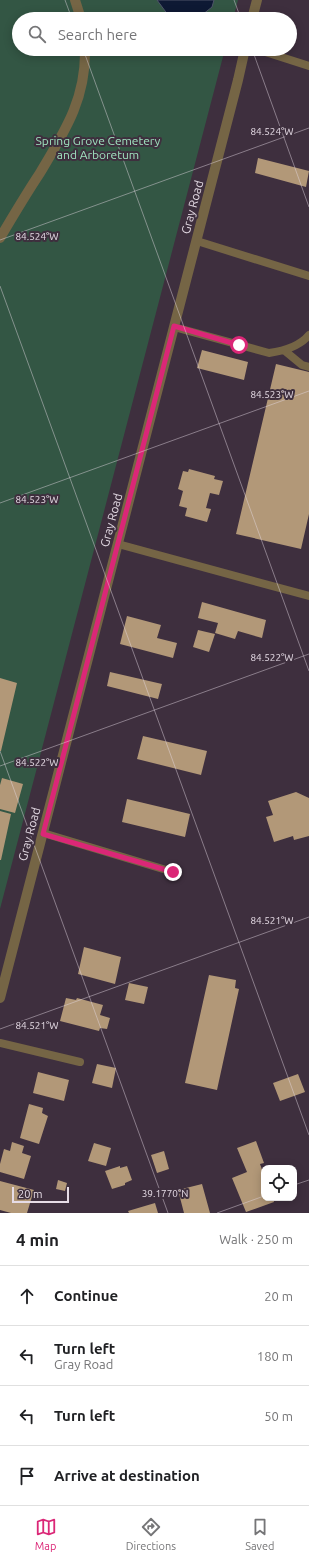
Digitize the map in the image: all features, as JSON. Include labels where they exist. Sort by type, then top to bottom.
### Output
[{"type":"street","points":[[75,0],[79,12]]},
{"type":"street","points":[[254,12],[257,0]]},
{"type":"street","points":[[0,238],[66,129],[80,94],[86,64],[85,56]]},
{"type":"street","name":"Gray Road","points":[[0,998],[197,240],[243,56]]},
{"type":"lane","points":[[278,56],[309,66]]},
{"type":"lane","points":[[197,240],[309,276]]},
{"type":"lane","points":[[174,326],[269,353],[285,351],[304,341],[309,335]]},
{"type":"lane","points":[[285,351],[302,365],[309,367]]},
{"type":"lane","points":[[118,544],[309,596]]},
{"type":"lane","points":[[43,834],[173,872]]},
{"type":"lane","points":[[0,1043],[80,1062]]},
{"type":"green space","name":"Spring Grove Cemetery and Arboretum","points":[[0,0],[238,0],[235,12],[12,12],[12,56],[223,56],[0,909]]},
{"type":"water","points":[[157,0],[214,0],[212,7],[206,12],[166,12]]},
{"type":"building","points":[[258,158],[309,171],[306,187],[255,173]]},
{"type":"building","points":[[202,350],[248,362],[244,380],[197,368]]},
{"type":"building","points":[[276,364],[309,372],[309,514],[301,549],[236,534]]},
{"type":"building","points":[[189,469],[215,476],[214,479],[223,481],[219,495],[210,493],[206,508],[211,509],[207,522],[185,516],[187,508],[179,506],[183,491],[178,489],[183,471],[188,472]]},
{"type":"building","points":[[202,602],[266,620],[262,638],[238,631],[235,639],[215,633],[218,623],[198,618]]},
{"type":"building","points":[[127,616],[161,625],[157,638],[177,643],[173,658],[120,644]]},
{"type":"building","points":[[198,630],[215,634],[209,652],[193,647]]},
{"type":"building","points":[[110,672],[162,684],[158,699],[107,686]]},
{"type":"building","points":[[0,678],[17,683],[1,751],[0,751]]},
{"type":"building","points":[[143,736],[207,751],[201,775],[137,759]]},
{"type":"building","points":[[2,778],[23,784],[15,813],[0,809],[0,785]]},
{"type":"building","points":[[296,792],[309,798],[309,836],[294,840],[293,836],[274,842],[266,817],[273,815],[268,801]]},
{"type":"building","points":[[127,799],[190,814],[185,837],[122,822]]},
{"type":"building","points":[[0,811],[11,814],[1,860],[0,860]]},
{"type":"building","points":[[84,947],[121,957],[115,984],[78,974]]},
{"type":"building","points":[[209,975],[236,980],[235,988],[239,989],[217,1090],[185,1083]]},
{"type":"building","points":[[129,983],[148,987],[144,1004],[125,1000]]},
{"type":"building","points":[[66,998],[76,1000],[77,998],[103,1005],[100,1015],[110,1018],[107,1029],[100,1028],[99,1031],[60,1021]]},
{"type":"building","points":[[97,1064],[116,1068],[112,1088],[92,1083]]},
{"type":"building","points":[[38,1072],[69,1080],[64,1101],[33,1093]]},
{"type":"building","points":[[298,1074],[305,1092],[280,1101],[273,1083]]},
{"type":"building","points":[[29,1104],[43,1108],[42,1113],[48,1116],[39,1144],[20,1138]]},
{"type":"building","points":[[256,1141],[264,1163],[260,1164],[261,1201],[274,1202],[246,1212],[232,1178],[247,1172],[237,1148]]},
{"type":"building","points":[[12,1142],[24,1146],[22,1153],[31,1156],[24,1179],[0,1172],[0,1164],[4,1149],[10,1151]]},
{"type":"building","points":[[94,1143],[111,1148],[106,1166],[88,1161]]},
{"type":"building","points":[[164,1151],[169,1169],[157,1173],[151,1155]]},
{"type":"building","points":[[120,1166],[120,1168],[127,1166],[132,1180],[125,1183],[125,1185],[112,1189],[105,1171]]},
{"type":"building","points":[[58,1180],[67,1183],[65,1191],[56,1189]]},
{"type":"building","points":[[0,1181],[34,1190],[27,1213],[11,1213],[0,1210]]},
{"type":"building","points":[[202,1184],[210,1213],[184,1213],[178,1190]]},
{"type":"building","points":[[155,1203],[158,1213],[129,1213],[128,1211]]},
{"type":"route","points":[[173,872],[43,834],[174,326],[239,345]]}]
